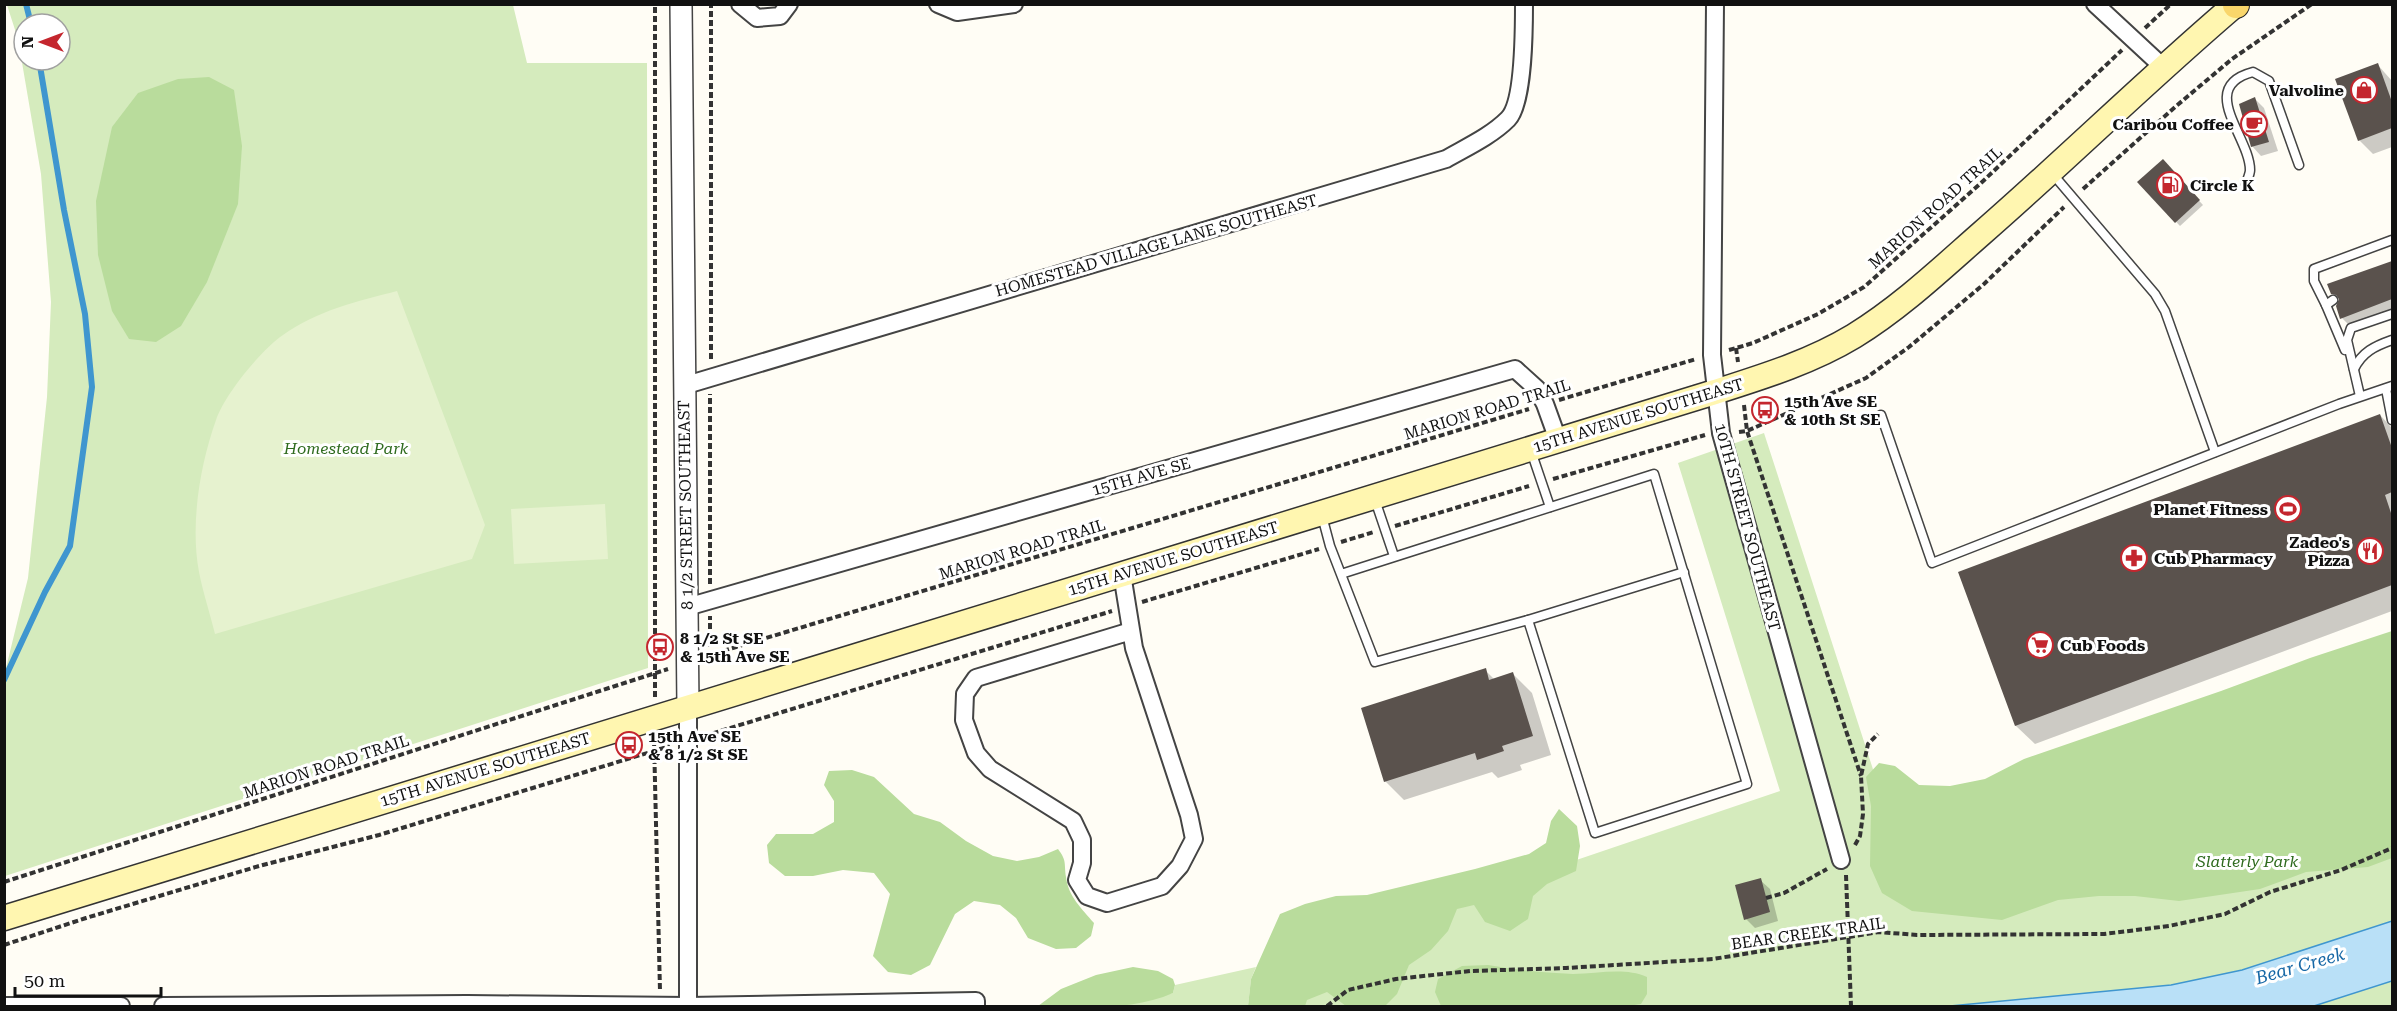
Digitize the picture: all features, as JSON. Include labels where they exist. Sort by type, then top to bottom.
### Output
[{"type":"main road","name":"15TH AVENUE SOUTHEAST","points":[[4,918],[1715,392],[1797,364],[1852,337],[1913,293],[2051,172],[2163,67],[2236,5]]},
{"type":"street","name":"8 1/2 STREET SOUTHEAST","points":[[681,4],[688,708],[688,1006]]},
{"type":"street","points":[[741,4],[757,18],[780,16],[789,4]]},
{"type":"street","points":[[938,4],[957,12],[1014,4]]},
{"type":"street","name":"HOMESTEAD VILLAGE LANE SOUTHEAST","points":[[683,386],[1446,159],[1479,141],[1510,117],[1520,76],[1524,42],[1524,4]]},
{"type":"street","name":"10TH STREET SOUTHEAST","points":[[1715,4],[1712,355],[1721,433],[1841,860]]},
{"type":"street","points":[[2095,4],[2163,67]]},
{"type":"street","name":"15TH AVE SE","points":[[687,607],[1515,369],[1537,389],[1558,440]]},
{"type":"street","points":[[1122,574],[1134,648],[1189,815],[1194,839],[1180,866],[1162,886],[1107,903],[1087,896],[1077,880],[1082,863],[1082,840],[1073,821],[990,769],[976,753],[964,720],[965,694],[976,678],[1131,631]]},
{"type":"street","points":[[164,1006],[976,1004]]},
{"type":"street","points":[[4,1006],[121,1006]]},
{"type":"lane","points":[[2246,184],[2250,171],[2227,99],[2230,86],[2243,75],[2253,72],[2269,81],[2299,165]]},
{"type":"lane","points":[[2051,172],[2155,294],[2165,311],[2215,452]]},
{"type":"lane","points":[[2354,369],[2330,303],[2314,280],[2314,269],[2392,240]]},
{"type":"lane","points":[[2360,396],[2347,340],[2351,328],[2392,314]]},
{"type":"lane","points":[[2354,369],[2358,361],[2373,346],[2392,340]]},
{"type":"lane","points":[[1881,415],[1932,563],[2360,396],[2389,388],[2392,420]]},
{"type":"lane","points":[[1530,449],[1550,507]]},
{"type":"lane","points":[[1341,574],[1654,474],[1747,783],[1595,833],[1528,620]]},
{"type":"lane","points":[[1374,497],[1395,556]]},
{"type":"lane","points":[[1322,513],[1330,546],[1375,662],[1528,620],[1684,572]]},
{"type":"path","name":"MARION ROAD TRAIL","points":[[4,882],[655,674],[655,4]]},
{"type":"path","points":[[710,600],[711,4]]},
{"type":"path","name":"MARION ROAD TRAIL","points":[[710,600],[710,655],[1753,343],[1818,314],[1864,287],[1989,176],[2171,4]]},
{"type":"path","points":[[707,735],[1693,436],[1747,431],[1866,378],[1908,347],[1984,284],[2074,197],[2232,59],[2312,4]]},
{"type":"path","points":[[1747,431],[1861,776],[1868,744],[1878,734]]},
{"type":"path","points":[[4,945],[259,866],[379,835],[654,750],[660,978]]},
{"type":"path","name":"BEAR CREEK TRAIL","points":[[1327,1006],[1348,990],[1396,979],[1470,970],[1566,968],[1713,959],[1880,932],[1917,935],[2104,934],[2169,926],[2225,914],[2270,892],[2341,870],[2392,848]]},
{"type":"path","points":[[1766,898],[1784,893],[1841,860]]},
{"type":"path","points":[[1848,936],[1851,1006]]},
{"type":"green space","name":"Homestead Park","points":[[7,5],[513,5],[527,63],[647,63],[648,668],[5,876],[5,672],[28,578],[47,397],[51,302],[41,174],[24,72],[72,72],[72,12],[12,12],[12,20]]},
{"type":"green space","points":[[209,77],[234,90],[242,146],[238,204],[207,282],[181,326],[156,342],[129,339],[112,311],[98,255],[96,201],[112,127],[138,93],[178,79]]},
{"type":"green space","points":[[397,291],[485,525],[472,559],[215,634],[202,588],[196,554],[196,515],[205,456],[221,409],[245,373],[283,335],[323,313]]},
{"type":"green space","name":"Slatterly Park","points":[[1764,433],[1893,831],[2392,656],[2392,1006],[1289,1006],[1311,950],[1780,791],[1678,463]]},
{"type":"green space","points":[[605,504],[608,559],[514,564],[511,509]]},
{"type":"green space","points":[[2392,631],[2392,858],[2368,867],[2306,872],[2260,889],[2179,901],[2135,896],[2099,896],[2058,900],[2002,920],[1912,911],[1882,893],[1870,866],[1871,806],[1866,777],[1879,763],[1895,766],[1919,785],[1950,786],[1985,779],[2024,759]]},
{"type":"green space","points":[[852,770],[874,777],[914,814],[940,822],[966,841],[993,856],[1017,861],[1039,857],[1058,849],[1064,859],[1067,884],[1076,902],[1094,923],[1091,936],[1076,948],[1056,949],[1028,938],[1016,918],[1000,905],[974,901],[955,914],[930,965],[911,975],[888,972],[873,956],[890,894],[874,873],[843,870],[813,876],[785,876],[769,863],[767,845],[776,834],[813,834],[834,822],[834,801],[824,785],[829,771]]},
{"type":"green space","points":[[1559,809],[1577,826],[1580,846],[1576,871],[1547,884],[1533,896],[1528,919],[1510,931],[1485,922],[1474,905],[1457,909],[1448,931],[1431,950],[1409,965],[1397,994],[1385,1006],[1346,1006],[1327,992],[1307,1000],[1305,1006],[1248,1006],[1251,979],[1280,914],[1305,904],[1336,896],[1367,895],[1529,854],[1546,843],[1551,821]]},
{"type":"green space","points":[[1488,965],[1562,974],[1629,972],[1647,977],[1647,994],[1641,1004],[1628,1006],[1441,1006],[1435,992],[1438,979],[1462,966]]},
{"type":"green space","points":[[1133,967],[1158,971],[1173,979],[1175,985],[1173,993],[1158,999],[1124,1005],[1038,1006],[1061,989],[1096,975]]},
{"type":"green space","points":[[1256,967],[1251,979],[1248,1006],[1115,1006],[1173,993],[1175,985]]},
{"type":"water","name":"Bear Creek","points":[[2392,921],[2392,981],[2314,1006],[1950,1006],[2171,985],[2242,970]]},
{"type":"building","name":"Valvoline","points":[[2378,63],[2392,102],[2392,128],[2358,141],[2335,79]]},
{"type":"building","name":"Caribou Coffee","points":[[2255,97],[2269,142],[2251,147],[2239,104]]},
{"type":"building","points":[[2163,159],[2200,200],[2175,223],[2137,182]]},
{"type":"building","points":[[2392,261],[2392,299],[2340,319],[2336,306],[2339,299],[2336,295],[2331,294],[2327,284]]},
{"type":"building","points":[[2380,414],[2392,448],[2392,492],[2385,495],[2392,516],[2392,585],[2015,726],[1958,572]]},
{"type":"building","points":[[1486,668],[1489,680],[1513,672],[1533,736],[1502,746],[1504,751],[1477,760],[1475,753],[1384,782],[1361,708]]},
{"type":"building","points":[[1761,878],[1770,912],[1744,920],[1735,885]]},
{"type":"waterway","points":[[26,4],[28,12]]},
{"type":"waterway","points":[[4,680],[45,592],[70,546],[92,387],[85,314],[64,210],[41,72]]},
{"type":"place","name":"Valvoline","points":[[2364,90]]},
{"type":"place","name":"Caribou Coffee","points":[[2254,124]]},
{"type":"place","name":"Circle K","points":[[2170,185]]},
{"type":"place","name":"15th Ave SE & 10th St SE","points":[[1765,410]]},
{"type":"place","name":"Planet Fitness","points":[[2288,509]]},
{"type":"place","name":"Zadeo's Pizza","points":[[2370,551]]},
{"type":"place","name":"Cub Pharmacy","points":[[2134,558]]},
{"type":"place","name":"Cub Foods","points":[[2040,645]]},
{"type":"place","name":"8 1/2 St SE & 15th Ave SE","points":[[660,647]]},
{"type":"place","name":"15th Ave SE & 8 1/2 St SE","points":[[629,745]]}]
